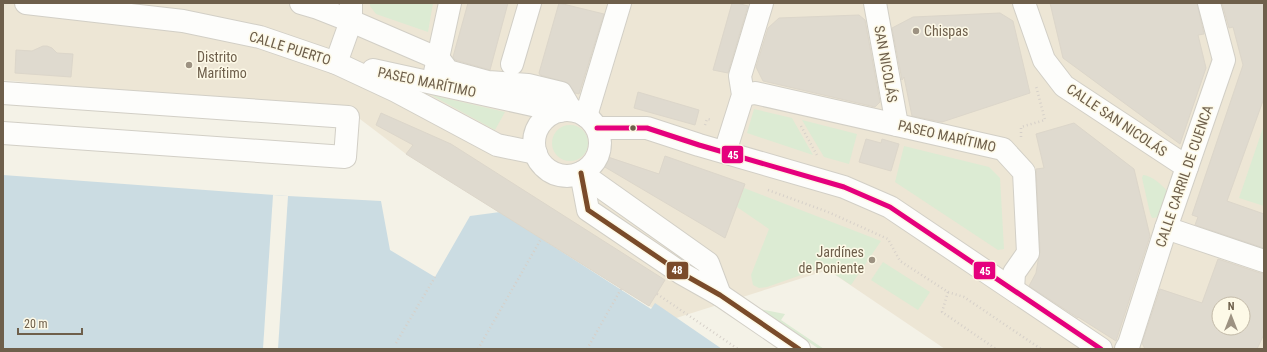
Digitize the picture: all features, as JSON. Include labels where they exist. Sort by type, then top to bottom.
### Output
[{"type":"street","name":"CALLE PUERTO","points":[[26,3],[183,21],[260,37],[336,63],[396,91],[497,145],[536,154]]},
{"type":"street","name":"PASEO MARÍTIMO","points":[[301,3],[318,8],[351,12],[439,59]]},
{"type":"street","points":[[433,84],[450,3]]},
{"type":"street","points":[[512,64],[530,3]]},
{"type":"street","points":[[578,116],[620,3]]},
{"type":"street","points":[[725,152],[743,95],[740,76],[762,3]]},
{"type":"street","name":"SAN NICOLÁS","points":[[876,3],[897,125]]},
{"type":"street","name":"CALLE SAN NICOLÁS","points":[[1024,3],[1044,60],[1064,86],[1187,167]]},
{"type":"street","name":"CALLE CARRIL DE CUENCA","points":[[1126,349],[1129,344],[1166,228],[1224,60],[1209,3]]},
{"type":"street","points":[[336,63],[351,12]]},
{"type":"street","points":[[439,59],[448,71],[455,73],[488,82],[528,85],[561,93],[578,116],[600,138],[600,148],[596,159],[590,167],[581,173],[570,176],[560,175],[549,171],[541,163],[536,154],[534,143],[536,132],[542,122],[550,115],[578,116]]},
{"type":"street","name":"PASEO MARÍTIMO","points":[[336,63],[578,116],[647,128],[698,145],[844,187],[890,207],[1101,349]]},
{"type":"street","points":[[3,93],[348,117],[345,157],[3,133]]},
{"type":"street","name":"PASEO MARÍTIMO","points":[[743,95],[755,93],[1003,149],[1024,172],[1028,253],[1014,273],[1013,289]]},
{"type":"street","points":[[581,173],[588,210],[681,273],[720,295],[799,349]]},
{"type":"street","points":[[1166,228],[1264,262]]},
{"type":"path","points":[[1012,159],[1022,149],[1021,127],[1045,120],[1035,86],[1052,70]]},
{"type":"path","points":[[698,145],[707,119],[733,127]]},
{"type":"path","points":[[800,122],[820,161]]},
{"type":"path","points":[[764,188],[828,212],[888,240],[900,261],[948,292],[964,297],[1041,349]]},
{"type":"path","points":[[478,349],[541,239]]},
{"type":"path","points":[[396,343],[435,277]]},
{"type":"path","points":[[587,349],[620,289]]},
{"type":"path","points":[[948,292],[942,312],[996,349]]},
{"type":"path","points":[[657,294],[738,349]]},
{"type":"shaded area","points":[[3,3],[1264,3],[1264,349],[945,349],[828,270],[673,319],[649,306],[406,154],[352,113],[3,80]]},
{"type":"shaded area","points":[[3,175],[288,196],[381,201],[390,250],[435,277],[470,216],[500,212],[651,309],[655,303],[722,349],[3,349]]},
{"type":"green space","points":[[370,3],[433,3],[428,32],[376,14],[370,6]]},
{"type":"green space","points":[[431,95],[505,112],[495,130]]},
{"type":"green space","points":[[754,109],[792,118],[813,155],[747,133]]},
{"type":"green space","points":[[802,120],[857,134],[849,164],[824,157]]},
{"type":"green space","points":[[574,125],[583,130],[587,136],[587,150],[583,156],[574,161],[566,161],[557,156],[553,150],[552,139],[557,130],[563,126]]},
{"type":"green space","points":[[1264,125],[1264,206],[1239,198]]},
{"type":"green space","points":[[904,146],[989,167],[1000,178],[1004,249],[998,250],[895,182]]},
{"type":"green space","points":[[1143,175],[1153,178],[1167,191],[1159,217],[1152,218],[1150,213],[1142,178]]},
{"type":"green space","points":[[744,188],[881,241],[851,285],[824,267],[767,287],[759,288],[753,285],[751,275],[769,229],[737,207]]},
{"type":"green space","points":[[883,262],[930,292],[918,310],[871,280]]},
{"type":"green space","points":[[760,309],[785,314],[781,320],[824,349],[819,349]]},
{"type":"pier","points":[[273,195],[288,196],[278,349],[263,349]]},
{"type":"building","points":[[468,3],[508,3],[490,70],[455,60],[453,57]]},
{"type":"building","points":[[559,3],[604,14],[579,94],[575,93],[568,83],[540,75],[539,73]]},
{"type":"building","points":[[732,3],[748,6],[728,73],[713,70]]},
{"type":"building","points":[[1050,3],[1197,3],[1204,34],[1198,35],[1206,68],[1180,144],[1063,58]]},
{"type":"building","points":[[1222,3],[1264,3],[1264,98],[1227,201],[1264,214],[1264,248],[1195,225],[1198,217],[1192,215],[1243,65],[1233,27],[1229,28]]},
{"type":"building","points":[[1000,13],[1013,21],[1030,93],[942,122],[912,116],[904,77],[902,80],[892,28],[913,17]]},
{"type":"building","points":[[859,15],[865,20],[880,102],[875,107],[763,81],[756,67],[768,28],[779,18]]},
{"type":"building","points":[[43,46],[52,48],[57,53],[73,54],[71,77],[15,73],[16,50],[32,51]]},
{"type":"building","points":[[638,92],[699,110],[695,125],[634,108]]},
{"type":"building","points":[[381,113],[451,144],[665,280],[649,306],[406,154],[413,145],[376,125]]},
{"type":"building","points":[[1074,123],[1134,169],[1150,236],[1116,341],[1029,286],[1036,273],[1040,252],[1036,169],[1044,168],[1036,134]]},
{"type":"building","points":[[866,139],[881,143],[882,139],[899,144],[891,171],[859,162]]},
{"type":"building","points":[[596,153],[659,174],[665,156],[745,184],[725,238],[593,160]]},
{"type":"building","points":[[1218,259],[1264,273],[1264,334],[1257,349],[1145,349],[1142,343],[1160,289],[1202,303]]},
{"type":"transit line","name":"45","points":[[597,128],[647,128],[699,145],[844,187],[890,207],[1101,349]]},
{"type":"transit line","name":"48","points":[[581,173],[588,210],[681,273],[720,295],[799,349]]},
{"type":"place","name":"Chispas","points":[[916,31]]},
{"type":"place","name":"Distrito Marítimo","points":[[189,65]]},
{"type":"place","name":"Jardínes de Poniente","points":[[872,260]]}]
